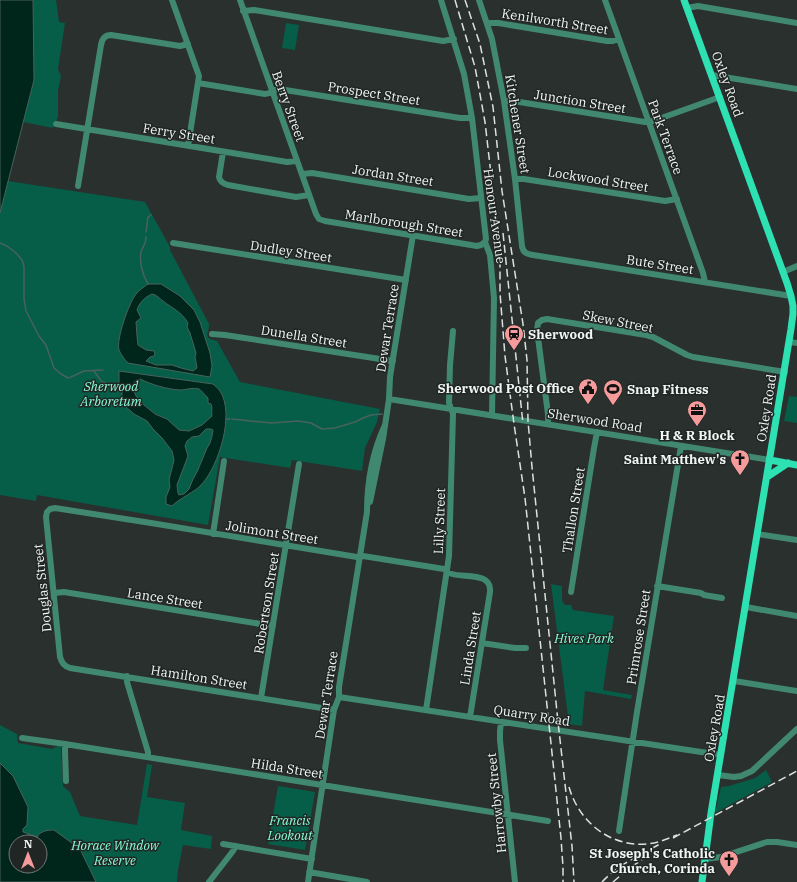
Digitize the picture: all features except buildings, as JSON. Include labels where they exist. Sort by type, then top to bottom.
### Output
[{"type":"main road","name":"Oxley Road","points":[[684,0],[783,272],[791,296],[793,314],[793,342],[785,372],[767,477],[711,813],[702,882]]},
{"type":"main road","name":"Sherwood Road","points":[[770,460],[797,465]]},
{"type":"main road","points":[[767,477],[788,463]]},
{"type":"street","points":[[172,0],[199,74],[188,146]]},
{"type":"street","name":"Berry Street","points":[[240,0],[309,195],[316,214],[320,219]]},
{"type":"street","name":"Honour Avenue","points":[[441,0],[464,74],[472,118],[486,239],[485,242],[490,255],[494,298],[492,415]]},
{"type":"street","name":"Kitchener Street","points":[[479,0],[492,39],[504,101],[515,179],[522,246],[525,253]]},
{"type":"street","name":"Park Terrace","points":[[605,0],[704,273],[705,282]]},
{"type":"street","points":[[687,8],[698,6],[797,23]]},
{"type":"street","points":[[243,11],[254,10],[444,40],[454,39]]},
{"type":"street","name":"Kenilworth Street","points":[[487,23],[498,23],[607,41],[619,39]]},
{"type":"street","points":[[78,186],[101,45],[104,37],[111,34],[180,46],[188,44]]},
{"type":"street","points":[[712,75],[797,89]]},
{"type":"street","name":"Prospect Street","points":[[198,83],[265,94],[269,94],[276,90],[281,90],[460,118],[472,118]]},
{"type":"street","name":"Junction Street","points":[[504,101],[513,101],[649,122],[720,97]]},
{"type":"street","name":"Ferry Street","points":[[56,124],[287,162],[297,161]]},
{"type":"street","points":[[224,152],[219,176],[223,183],[296,196],[309,195]]},
{"type":"street","name":"Jordan Street","points":[[302,174],[312,173],[469,199],[481,198]]},
{"type":"street","name":"Lockwood Street","points":[[515,179],[524,179],[665,201],[677,199]]},
{"type":"street","name":"Marlborough Street","points":[[320,219],[477,246],[485,242]]},
{"type":"street","name":"Dewar Terrace","points":[[308,882],[334,710],[339,697],[340,681],[367,512],[378,471],[389,399],[390,381],[413,235]]},
{"type":"street","name":"Dudley Street","points":[[173,243],[406,280]]},
{"type":"street","name":"Bute Street","points":[[525,253],[791,296]]},
{"type":"street","points":[[783,272],[797,266]]},
{"type":"street","name":"Skew Street","points":[[548,424],[548,409],[537,330],[540,321],[544,319],[641,334],[653,337],[690,356],[785,372]]},
{"type":"street","name":"Lilly Street","points":[[426,710],[449,556],[453,414],[449,403],[453,331]]},
{"type":"street","name":"Dunella Street","points":[[212,334],[393,361]]},
{"type":"street","name":"Sherwood Road","points":[[389,399],[770,460]]},
{"type":"street","name":"Thallon Street","points":[[571,592],[597,432]]},
{"type":"street","name":"Primrose Street","points":[[619,831],[657,586],[681,446]]},
{"type":"street","points":[[213,534],[224,461]]},
{"type":"street","name":"Robertson Street","points":[[261,698],[299,464]]},
{"type":"street","name":"Jolimont Street","points":[[48,510],[55,508],[286,546],[357,557],[370,557],[444,569],[451,574],[484,579],[489,583]]},
{"type":"street","name":"Douglas Street","points":[[48,510],[46,517],[60,657],[63,664]]},
{"type":"street","points":[[758,534],[797,540]]},
{"type":"street","name":"Linda Street","points":[[470,717],[491,587],[489,583]]},
{"type":"street","points":[[657,586],[722,598]]},
{"type":"street","name":"Lance Street","points":[[54,593],[64,592],[273,626]]},
{"type":"street","points":[[746,608],[797,616]]},
{"type":"street","points":[[482,643],[515,648],[526,648]]},
{"type":"street","name":"Hamilton Street","points":[[63,664],[70,668],[334,710]]},
{"type":"street","points":[[127,676],[127,682],[148,757]]},
{"type":"street","points":[[734,681],[797,691]]},
{"type":"street","name":"Quarry Road","points":[[339,697],[721,756]]},
{"type":"street","name":"Harrowby Street","points":[[501,722],[500,734],[515,882]]},
{"type":"street","points":[[718,775],[734,778],[752,771],[797,729]]},
{"type":"street","name":"Hilda Street","points":[[22,738],[548,821]]},
{"type":"street","points":[[65,744],[66,781]]},
{"type":"street","points":[[705,859],[721,857],[773,841],[797,845]]},
{"type":"street","points":[[223,844],[312,859]]},
{"type":"street","points":[[209,882],[236,846]]},
{"type":"street","points":[[309,872],[367,882]]},
{"type":"green space","points":[[33,0],[56,0],[59,22],[65,23],[58,69],[61,76],[58,91],[58,117],[53,128],[23,122],[34,80]]},
{"type":"green space","points":[[286,23],[299,25],[295,50],[282,48]]},
{"type":"green space","name":"Sherwood Arboretum","points":[[8,181],[145,202],[170,247],[170,250],[209,324],[208,337],[217,341],[240,382],[380,409],[377,422],[365,448],[362,471],[292,460],[290,468],[220,457],[208,525],[37,495],[36,501],[0,495],[0,213]]},
{"type":"green space","points":[[789,396],[797,397],[797,423],[784,421]]},
{"type":"green space","name":"Hives Park","points":[[551,584],[562,586],[562,601],[565,605],[571,605],[573,610],[614,616],[603,690],[632,695],[631,699],[585,691],[582,726],[569,724]]},
{"type":"green space","name":"Horace Window Reserve","points":[[0,725],[17,734],[18,743],[52,749],[58,746],[61,747],[63,786],[70,792],[80,816],[137,825],[147,764],[152,765],[147,797],[185,803],[181,830],[212,836],[211,849],[183,845],[177,882],[96,882],[80,849],[54,830],[41,832],[40,834],[29,834],[23,832],[13,776],[0,763]]},
{"type":"green space","points":[[766,770],[772,782],[715,813],[721,787],[755,778]]},
{"type":"green space","name":"Francis Lookout","points":[[278,786],[315,792],[305,850],[268,844]]},
{"type":"shaded area","points":[[0,0],[33,0],[34,80],[0,213]]},
{"type":"shaded area","points":[[148,284],[161,284],[180,296],[194,310],[200,322],[210,353],[212,366],[210,377],[128,363],[123,357],[119,350],[119,338],[124,321],[133,299],[140,290]],"holes":[[[154,294],[180,313],[188,323],[187,327],[196,353],[195,357],[197,368],[193,371],[172,365],[156,365],[146,361],[155,354],[154,351],[146,350],[138,345],[136,322],[141,318],[137,310],[139,305],[145,299]]]},
{"type":"shaded area","points":[[119,371],[213,384],[220,391],[224,401],[226,413],[225,426],[223,439],[214,465],[199,487],[172,506],[166,504],[166,497],[170,487],[169,480],[174,460],[172,451],[147,421],[134,414],[125,406],[122,396],[122,387],[119,384]],"holes":[[[140,379],[170,389],[199,389],[208,398],[208,403],[211,404],[212,416],[202,425],[189,431],[179,430],[167,419],[155,414],[136,396],[133,388],[135,381]],[[206,429],[213,430],[210,443],[189,489],[184,494],[179,495],[177,485],[188,456],[185,446],[187,441],[192,437],[199,436]]]},
{"type":"shaded area","points":[[0,763],[13,776],[28,807],[27,825],[23,829],[23,832],[29,834],[8,834],[8,874],[48,874],[48,834],[39,834],[42,832],[54,830],[80,849],[96,882],[0,882]]},
{"type":"waterway","points":[[146,232],[148,217],[151,215]]},
{"type":"waterway","points":[[146,237],[145,244],[141,252],[141,264],[148,284]]},
{"type":"waterway","points":[[0,243],[7,246],[22,260],[24,266],[24,299],[26,311],[39,336],[46,345],[54,368],[68,378],[84,371],[103,370]]},
{"type":"waterway","points":[[94,371],[102,382],[106,383]]},
{"type":"waterway","points":[[232,419],[272,423],[298,421],[311,423],[322,429],[335,428],[371,415],[382,414]]},
{"type":"railway","points":[[455,0],[475,67],[485,122],[500,266],[500,293],[505,356],[525,498],[561,838],[563,882]]},
{"type":"railway","points":[[465,0],[480,44],[493,107],[502,191],[523,324],[527,360],[528,421],[532,467],[572,846],[574,882]]},
{"type":"railway","points":[[503,233],[523,424]]},
{"type":"railway","points":[[673,838],[797,771]]},
{"type":"railway","points":[[569,787],[580,811],[598,830],[609,837],[633,844],[647,844],[659,842],[677,835]]},
{"type":"railway","points":[[602,882],[622,865],[660,844]]},
{"type":"railway","points":[[613,882],[628,869],[642,860]]},
{"type":"place","name":"Sherwood","points":[[514,351]]},
{"type":"place","name":"Sherwood Post Office","points":[[588,405]]},
{"type":"place","name":"Snap Fitness","points":[[613,406]]},
{"type":"place","name":"H & R Block","points":[[697,427]]},
{"type":"place","name":"Saint Matthew's","points":[[740,476]]},
{"type":"place","name":"St Joseph's Catholic Church, Corinda","points":[[729,877]]}]
